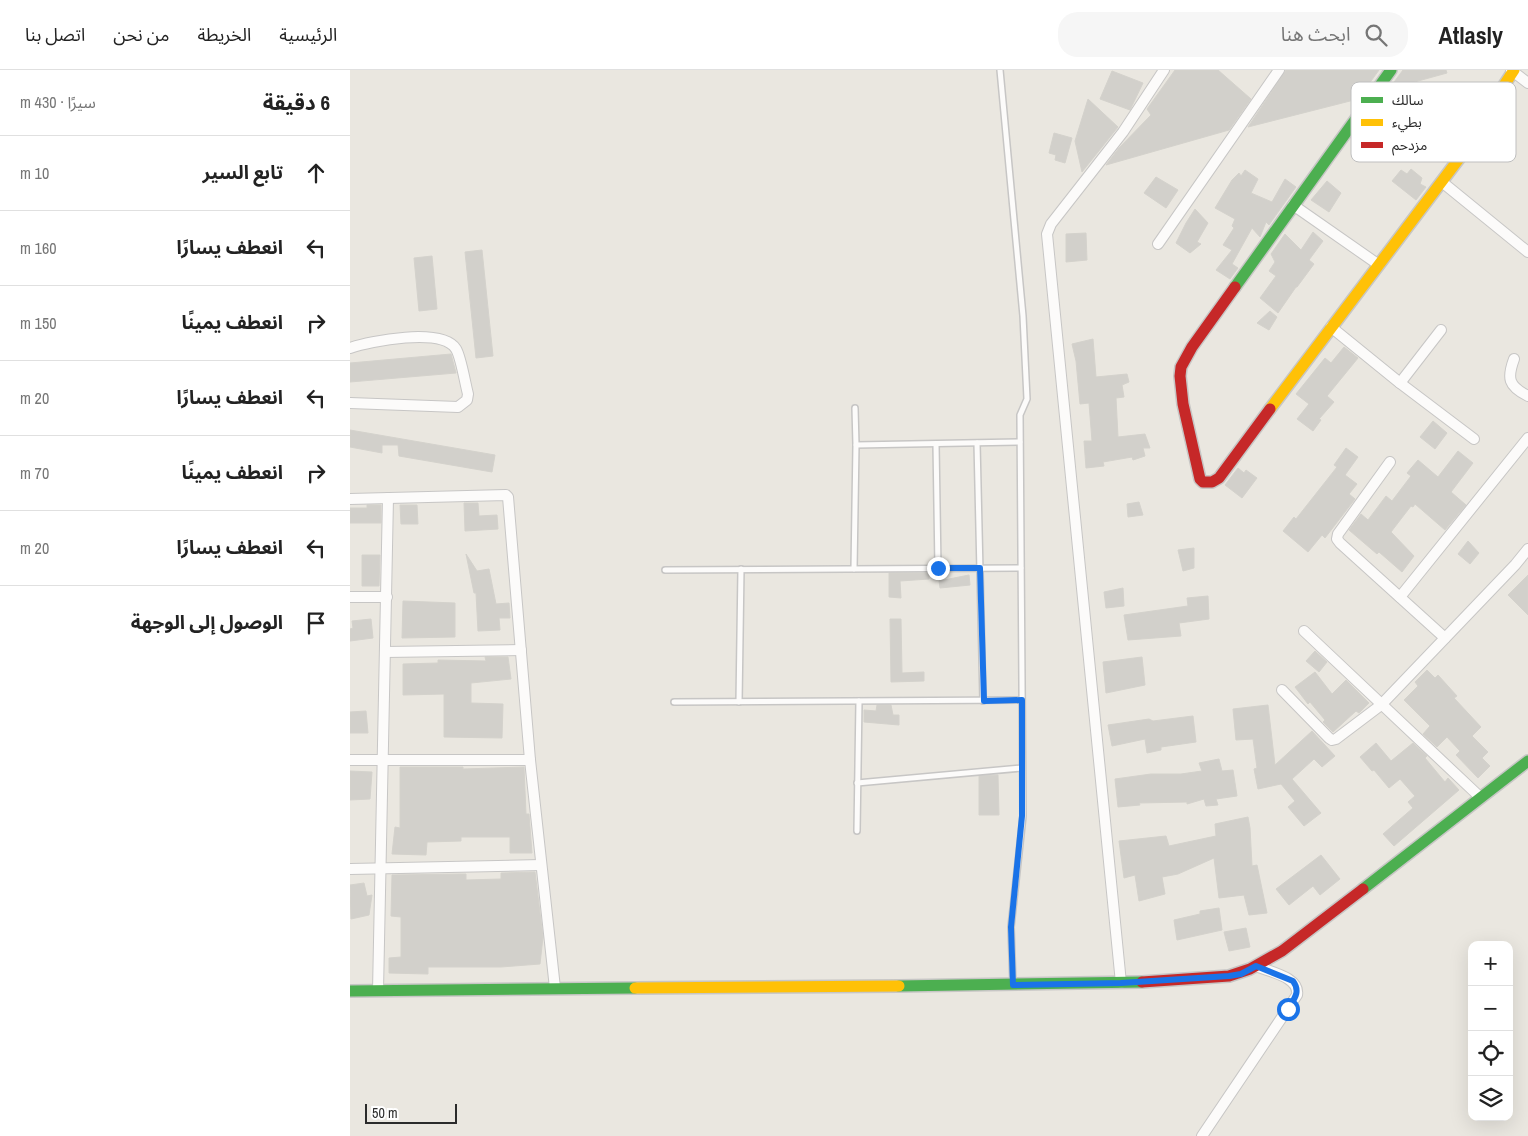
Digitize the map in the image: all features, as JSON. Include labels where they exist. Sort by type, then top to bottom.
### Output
[{"type":"street","points":[[1121,983],[1047,234],[1051,224],[1123,132],[1164,70]]},
{"type":"street","points":[[1158,244],[1279,70]]},
{"type":"street","points":[[1381,82],[1390,70]]},
{"type":"street","points":[[1505,82],[1512,70],[1528,83]]},
{"type":"street","points":[[1351,124],[1206,328],[1181,368],[1180,382],[1190,438],[1200,479],[1203,482],[1212,482],[1219,478],[1457,162]]},
{"type":"street","points":[[1442,182],[1528,252]]},
{"type":"street","points":[[1293,205],[1378,265]]},
{"type":"street","points":[[1331,327],[1400,384],[1474,439]]},
{"type":"street","points":[[1400,384],[1441,330]]},
{"type":"street","points":[[350,348],[379,340],[400,338],[422,338],[446,342],[457,350],[468,394],[467,400],[458,407],[350,403]]},
{"type":"street","points":[[1514,359],[1508,374],[1512,384],[1520,392],[1528,396]]},
{"type":"street","points":[[1400,597],[1528,438]]},
{"type":"street","points":[[1390,462],[1338,534],[1337,539],[1340,544],[1445,638]]},
{"type":"street","points":[[350,499],[506,495],[508,497],[530,760],[556,988]]},
{"type":"street","points":[[378,991],[388,498]]},
{"type":"street","points":[[1282,690],[1332,740],[1381,705],[1515,565],[1528,549]]},
{"type":"street","points":[[350,597],[387,597]]},
{"type":"street","points":[[1304,631],[1480,797]]},
{"type":"street","points":[[385,652],[521,650]]},
{"type":"street","points":[[350,760],[530,760]]},
{"type":"street","points":[[350,991],[1121,983],[1241,974],[1282,952],[1528,761]]},
{"type":"street","points":[[350,868],[541,865]]},
{"type":"street","points":[[1202,1136],[1297,995],[1298,990],[1293,981],[1256,966]]},
{"type":"lane","points":[[1000,70],[1024,316],[1027,399],[1020,415],[1022,816],[1011,927],[1013,985]]},
{"type":"lane","points":[[854,569],[855,408]]},
{"type":"lane","points":[[856,445],[1020,442]]},
{"type":"lane","points":[[977,443],[984,701]]},
{"type":"lane","points":[[936,444],[938,568]]},
{"type":"lane","points":[[665,570],[1021,568]]},
{"type":"lane","points":[[739,702],[741,570]]},
{"type":"lane","points":[[674,702],[1022,700]]},
{"type":"lane","points":[[857,831],[859,701]]},
{"type":"lane","points":[[857,783],[1022,768]]},
{"type":"building","points":[[1175,70],[1218,70],[1251,99],[1229,130],[1106,165],[1119,148],[1151,115],[1147,109]]},
{"type":"building","points":[[1286,70],[1379,70],[1370,82],[1351,82],[1351,101],[1248,127]]},
{"type":"building","points":[[1403,70],[1446,70],[1447,73],[1414,82],[1394,82]]},
{"type":"building","points":[[1112,71],[1143,83],[1130,110],[1100,99]]},
{"type":"building","points":[[1088,99],[1118,127],[1082,172],[1075,141]]},
{"type":"building","points":[[1054,133],[1072,138],[1065,163],[1055,160],[1056,155],[1049,153]]},
{"type":"building","points":[[1411,169],[1422,178],[1420,184],[1426,187],[1416,200],[1392,181],[1401,170],[1407,174]]},
{"type":"building","points":[[1245,170],[1258,179],[1251,193],[1272,202],[1285,179],[1296,187],[1269,225],[1266,222],[1260,237],[1252,228],[1232,264],[1238,268],[1230,279],[1216,270],[1232,250],[1223,245],[1234,228],[1232,226],[1235,219],[1215,208],[1232,180],[1239,173],[1241,176]]},
{"type":"building","points":[[1156,177],[1178,190],[1166,208],[1144,193]]},
{"type":"building","points":[[1327,181],[1341,193],[1329,212],[1311,200]]},
{"type":"building","points":[[1195,209],[1208,223],[1197,242],[1201,244],[1190,253],[1176,243]]},
{"type":"building","points":[[1313,232],[1323,241],[1309,260],[1314,264],[1278,313],[1260,298],[1276,276],[1269,271],[1275,262],[1271,254],[1285,234],[1301,250]]},
{"type":"building","points":[[1086,233],[1087,260],[1066,262],[1066,234]]},
{"type":"building","points":[[482,250],[493,356],[476,358],[465,252]]},
{"type":"building","points":[[432,256],[437,309],[419,311],[414,258]]},
{"type":"building","points":[[1270,311],[1277,317],[1269,330],[1257,323]]},
{"type":"building","points":[[1093,339],[1096,377],[1127,374],[1129,382],[1122,385],[1124,397],[1116,398],[1118,437],[1145,434],[1150,448],[1143,448],[1145,456],[1133,460],[1132,457],[1103,462],[1104,466],[1086,468],[1084,441],[1092,441],[1089,403],[1080,404],[1076,361],[1072,344]]},
{"type":"building","points":[[1344,347],[1358,358],[1327,396],[1334,402],[1319,419],[1321,420],[1313,431],[1297,419],[1309,404],[1296,394],[1325,358],[1331,363]]},
{"type":"building","points":[[451,354],[456,373],[350,382],[350,363]]},
{"type":"building","points":[[1433,421],[1447,433],[1435,449],[1420,437]]},
{"type":"building","points":[[350,430],[495,455],[492,472],[399,456],[398,445],[382,445],[382,453],[350,447]]},
{"type":"building","points":[[1346,448],[1358,457],[1345,475],[1357,484],[1349,494],[1355,499],[1325,538],[1322,535],[1308,552],[1283,531],[1294,517],[1296,519],[1337,467],[1334,465]]},
{"type":"building","points":[[1458,451],[1473,463],[1451,492],[1466,505],[1445,530],[1415,504],[1413,507],[1411,506],[1391,532],[1414,556],[1402,572],[1349,530],[1361,514],[1368,520],[1386,496],[1392,501],[1411,476],[1407,473],[1418,460],[1438,477]]},
{"type":"building","points":[[1238,468],[1244,473],[1246,470],[1257,478],[1242,498],[1225,485]]},
{"type":"building","points":[[1139,502],[1143,515],[1128,517],[1127,504]]},
{"type":"building","points":[[464,503],[478,503],[479,516],[497,515],[498,529],[465,531]]},
{"type":"building","points":[[367,505],[381,505],[381,523],[350,523],[350,508],[367,508]]},
{"type":"building","points":[[400,505],[417,505],[418,524],[401,524]]},
{"type":"building","points":[[1468,541],[1479,553],[1470,564],[1458,554]]},
{"type":"building","points":[[1194,548],[1194,568],[1183,571],[1178,550]]},
{"type":"building","points":[[466,554],[477,571],[489,569],[496,604],[509,603],[510,618],[499,618],[500,630],[478,631],[476,593],[474,593]]},
{"type":"building","points":[[362,555],[380,555],[379,586],[362,586]]},
{"type":"building","points":[[889,573],[929,573],[929,579],[900,581],[901,598],[889,597]]},
{"type":"building","points":[[969,575],[970,585],[940,588],[939,581]]},
{"type":"building","points":[[1528,575],[1528,615],[1508,595]]},
{"type":"building","points":[[1123,588],[1124,606],[1106,608],[1104,592]]},
{"type":"building","points":[[1208,596],[1209,619],[1179,623],[1181,636],[1128,640],[1124,615],[1188,606],[1187,598]]},
{"type":"building","points":[[403,601],[455,603],[455,637],[402,638]]},
{"type":"building","points":[[371,619],[373,638],[350,641],[350,629],[353,628],[352,621]]},
{"type":"building","points":[[890,619],[901,619],[902,673],[924,672],[924,681],[891,682]]},
{"type":"building","points":[[1315,651],[1327,662],[1319,672],[1306,661]]},
{"type":"building","points":[[485,657],[508,657],[511,679],[471,683],[471,703],[503,704],[502,738],[444,737],[444,694],[403,695],[403,664],[438,663],[438,660],[486,661]]},
{"type":"building","points":[[1142,657],[1145,685],[1106,693],[1103,662]]},
{"type":"building","points":[[1427,670],[1435,678],[1438,675],[1457,696],[1454,698],[1481,727],[1472,736],[1488,752],[1482,758],[1490,766],[1478,778],[1456,755],[1460,751],[1447,737],[1437,747],[1423,734],[1430,726],[1404,700],[1418,686],[1415,682]]},
{"type":"building","points":[[1315,672],[1332,694],[1346,680],[1369,703],[1359,713],[1356,711],[1333,732],[1323,722],[1325,720],[1310,702],[1308,704],[1295,687]]},
{"type":"building","points":[[877,705],[891,705],[893,715],[899,715],[899,725],[864,722],[864,710],[876,711]]},
{"type":"building","points":[[1268,705],[1275,765],[1312,731],[1335,756],[1322,767],[1314,759],[1292,779],[1321,813],[1304,826],[1288,807],[1295,801],[1281,784],[1258,789],[1254,769],[1257,768],[1253,739],[1236,740],[1233,709]]},
{"type":"building","points":[[366,711],[368,733],[350,733],[350,712]]},
{"type":"building","points":[[1193,716],[1196,742],[1161,747],[1161,750],[1147,753],[1145,739],[1112,746],[1108,725],[1149,719],[1153,721]]},
{"type":"building","points":[[1376,743],[1391,761],[1413,743],[1427,756],[1425,758],[1445,782],[1448,778],[1459,790],[1394,846],[1383,834],[1413,808],[1408,802],[1415,796],[1400,779],[1389,788],[1360,757]]},
{"type":"building","points":[[1219,759],[1222,771],[1233,770],[1237,796],[1216,799],[1218,805],[1206,806],[1204,799],[1187,804],[1187,802],[1139,803],[1140,805],[1118,807],[1115,779],[1151,774],[1181,774],[1202,771],[1199,763]]},
{"type":"building","points":[[400,767],[463,767],[463,769],[524,767],[526,814],[529,814],[532,853],[510,853],[510,837],[461,837],[461,841],[427,842],[426,855],[392,854],[395,827],[400,828]]},
{"type":"building","points":[[350,771],[372,772],[370,799],[350,800]]},
{"type":"building","points":[[998,775],[999,815],[979,815],[979,776]]},
{"type":"building","points":[[1248,817],[1252,866],[1257,865],[1267,913],[1249,915],[1244,895],[1219,898],[1214,858],[1178,874],[1162,877],[1165,894],[1139,901],[1135,875],[1124,878],[1119,841],[1166,836],[1169,846],[1216,836],[1215,824]]},
{"type":"building","points":[[1321,855],[1340,879],[1320,895],[1313,886],[1289,905],[1276,889]]},
{"type":"building","points":[[535,872],[543,937],[540,964],[501,967],[428,967],[428,974],[389,973],[389,958],[401,957],[401,917],[391,916],[392,875],[466,874],[466,880],[501,879],[501,873]]},
{"type":"building","points":[[364,883],[367,896],[372,895],[369,915],[351,919],[350,885]]},
{"type":"building","points":[[1219,908],[1222,930],[1177,940],[1174,920],[1200,914],[1200,911]]},
{"type":"building","points":[[1246,928],[1250,947],[1229,951],[1224,932]]},
{"type":"traffic: fast","points":[[1382,82],[1391,70]]},
{"type":"traffic: fast","points":[[1235,287],[1351,126]]},
{"type":"traffic: fast","points":[[1363,889],[1528,761]]},
{"type":"traffic: fast","points":[[899,986],[1142,982]]},
{"type":"traffic: fast","points":[[350,991],[635,988]]},
{"type":"traffic: slow","points":[[1506,82],[1514,70]]},
{"type":"traffic: slow","points":[[1270,409],[1456,162]]},
{"type":"traffic: slow","points":[[635,988],[899,986]]},
{"type":"traffic: jam","points":[[1235,287],[1192,347],[1181,367],[1183,404],[1200,479],[1203,482],[1212,482],[1219,478],[1270,409]]},
{"type":"traffic: jam","points":[[1142,982],[1229,976],[1250,969],[1282,951],[1363,889]]},
{"type":"route","points":[[938,568],[980,568],[984,701],[1022,700],[1022,816],[1011,927],[1013,985],[1121,983],[1229,976],[1241,974],[1256,966],[1293,981],[1296,985],[1297,995],[1288,1009]]}]
